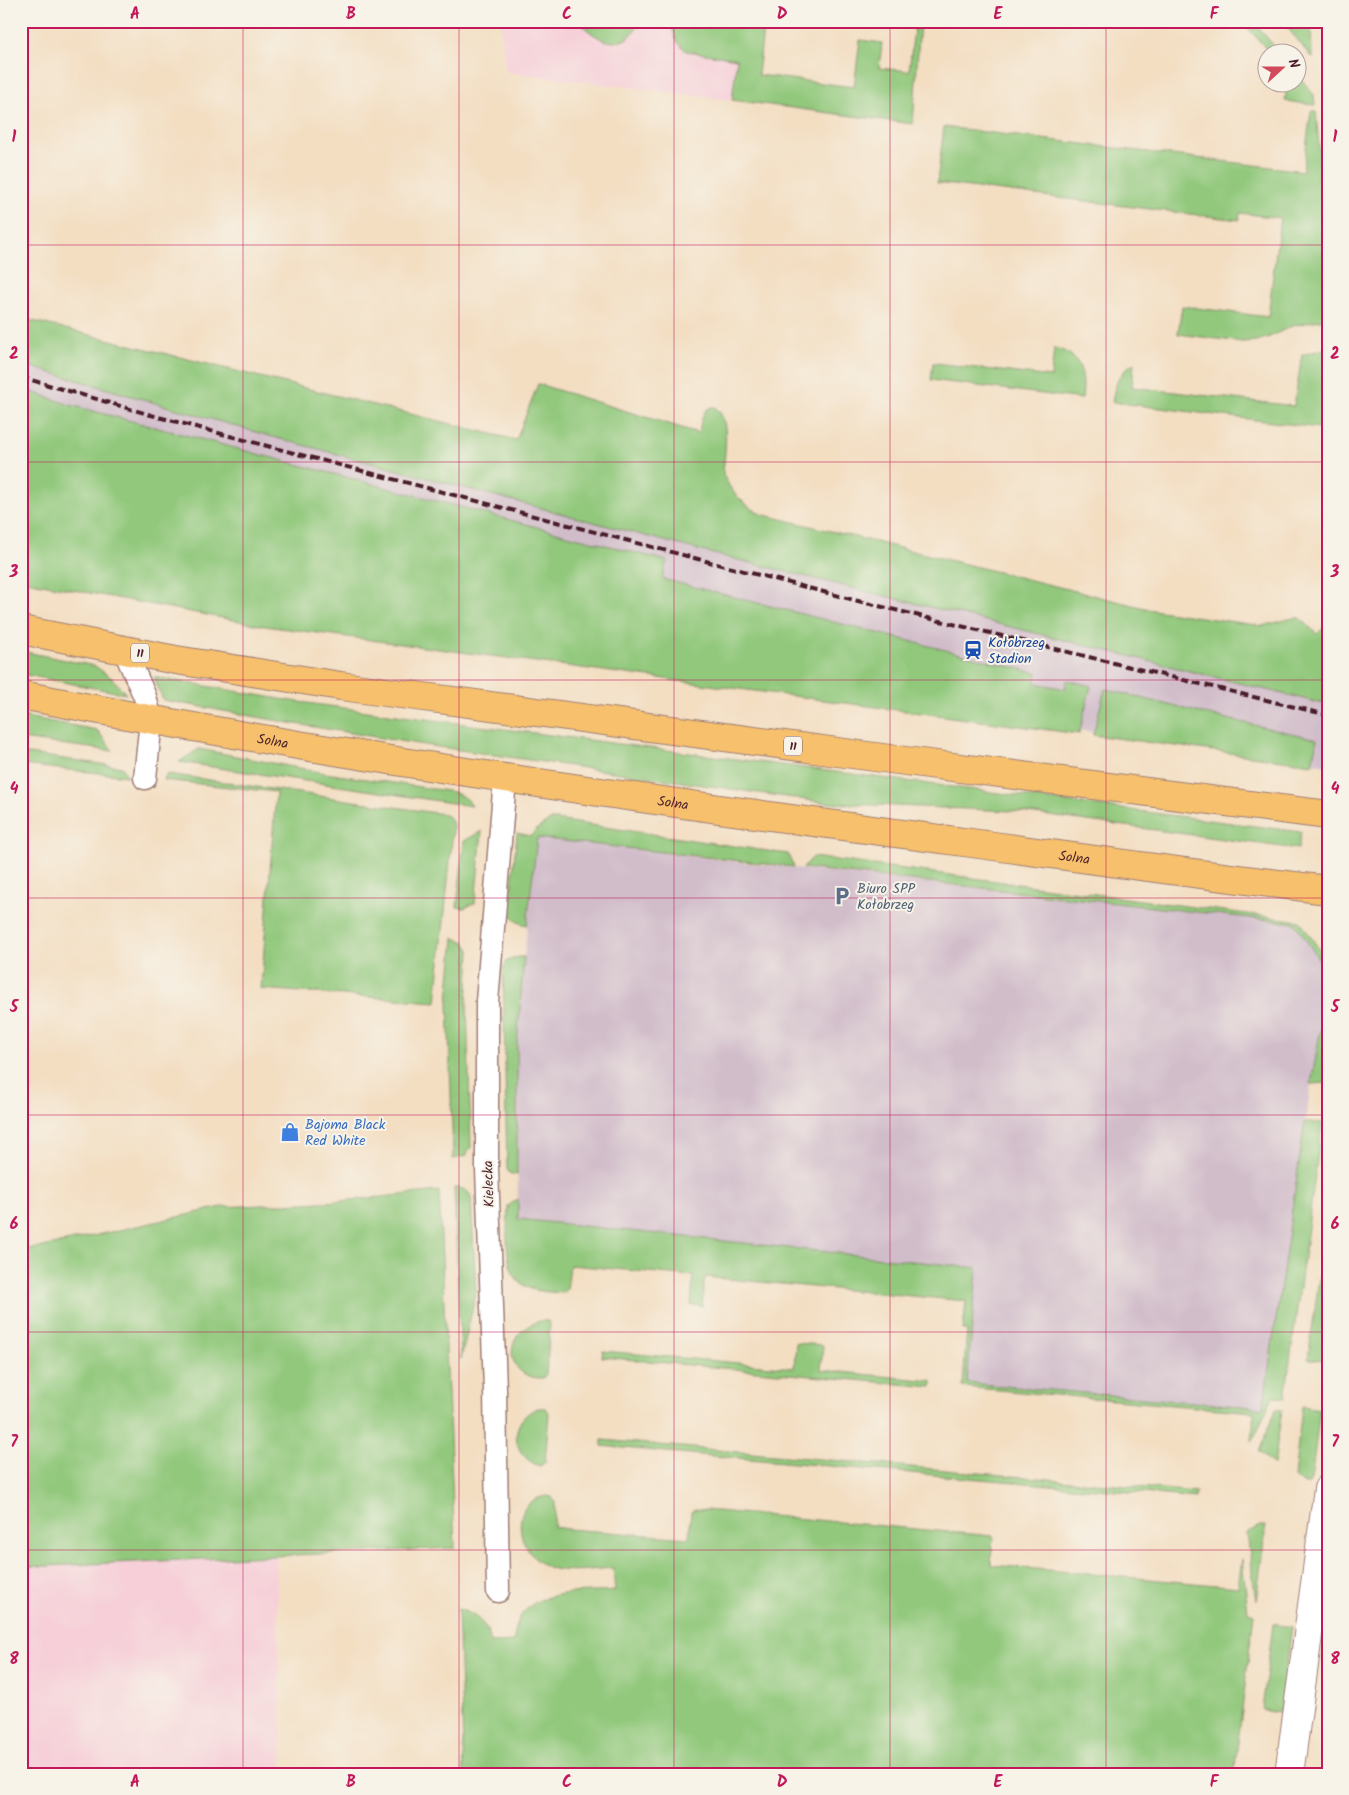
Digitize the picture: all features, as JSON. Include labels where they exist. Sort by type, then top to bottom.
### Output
[{"type":"main road","name":"11","points":[[21,630],[125,651],[341,686],[1328,815]]},
{"type":"main road","name":"Solna","points":[[21,695],[326,751],[505,779],[813,823],[1328,890]]},
{"type":"street","points":[[1289,1774],[1328,1489]]},
{"type":"lane","points":[[125,651],[145,697],[151,720],[146,778]]},
{"type":"lane","name":"Kielecka","points":[[498,1591],[495,1389],[487,1169],[486,1002],[505,779]]},
{"type":"shaded area","points":[[500,21],[741,21],[732,100],[507,72]]},
{"type":"shaded area","points":[[21,319],[526,458],[538,384],[724,440],[721,504],[1050,585],[1065,599],[1328,640],[1328,765],[263,616],[21,562]]},
{"type":"shaded area","points":[[537,838],[1295,923],[1328,973],[1328,988],[1311,1084],[1263,1408],[966,1383],[977,1268],[518,1219],[517,1044]]},
{"type":"shaded area","points":[[276,1555],[282,1774],[21,1774],[21,1567]]},
{"type":"green space","points":[[579,21],[639,21],[634,32],[627,38],[611,42],[594,35]]},
{"type":"green space","points":[[670,21],[764,21],[758,75],[854,87],[860,40],[882,43],[879,68],[909,71],[915,21],[920,21],[913,124],[732,100],[737,59],[686,51],[677,42]]},
{"type":"green space","points":[[1242,21],[1253,21],[1271,42],[1260,42]]},
{"type":"green space","points":[[1282,21],[1311,21],[1312,58],[1306,51],[1306,42],[1299,42]]},
{"type":"green space","points":[[1306,85],[1314,95],[1315,105],[1285,101],[1286,92],[1306,92]]},
{"type":"green space","points":[[1311,111],[1316,111],[1328,251],[1328,318],[1292,326],[1256,341],[1242,342],[1178,334],[1182,306],[1268,317],[1280,218],[1240,213],[1239,220],[937,183],[944,127],[1303,171]]},
{"type":"green space","points":[[21,318],[516,440],[538,384],[698,433],[704,413],[714,407],[720,412],[725,428],[723,474],[738,497],[761,514],[1153,610],[1262,626],[1297,617],[1317,634],[1328,623],[1328,705],[706,552],[273,437],[21,364]]},
{"type":"green space","points":[[1054,348],[1071,355],[1080,367],[1083,382],[1082,399],[931,380],[933,363],[1051,377]]},
{"type":"green space","points":[[1328,348],[1328,429],[1112,402],[1118,380],[1124,371],[1134,363],[1132,387],[1294,406],[1302,355]]},
{"type":"green space","points":[[21,388],[70,405],[667,561],[662,579],[1037,673],[1035,683],[1065,689],[1067,680],[1091,686],[1079,734],[265,626],[21,580]]},
{"type":"green space","points":[[21,651],[95,666],[113,679],[126,694],[21,674]]},
{"type":"green space","points":[[154,677],[292,701],[1301,832],[1298,849],[1012,811],[828,803],[418,744],[163,700]]},
{"type":"green space","points":[[1105,689],[1317,739],[1312,764],[1093,735]]},
{"type":"green space","points":[[21,716],[97,730],[113,751],[21,739]]},
{"type":"green space","points":[[199,749],[325,773],[454,792],[467,799],[472,806],[179,762]]},
{"type":"green space","points":[[21,753],[122,767],[127,776],[21,765]]},
{"type":"green space","points":[[168,774],[443,814],[448,817],[452,822],[453,830],[436,1002],[261,989],[276,792],[163,780]]},
{"type":"green space","points":[[550,820],[788,854],[794,867],[537,838],[527,925],[516,921],[509,911],[517,833],[531,836]]},
{"type":"green space","points":[[482,831],[475,903],[464,908],[457,907],[464,841]]},
{"type":"green space","points":[[813,857],[1300,921],[1328,962],[1328,973],[1295,923],[803,868]]},
{"type":"green space","points":[[454,938],[465,942],[470,950],[467,1002],[471,1147],[466,1156],[453,1159],[448,1001]]},
{"type":"green space","points":[[524,957],[517,1044],[517,1175],[509,1173],[507,1169],[503,968],[507,961]]},
{"type":"green space","points":[[1328,988],[1327,1083],[1311,1084]]},
{"type":"green space","points":[[1305,1122],[1322,1123],[1285,1398],[1273,1396],[1252,1442],[1254,1412],[963,1387],[967,1330],[963,1330],[966,1301],[705,1277],[702,1306],[691,1305],[693,1276],[570,1265],[567,1290],[563,1293],[546,1292],[529,1288],[520,1282],[513,1274],[508,1252],[508,1206],[518,1199],[518,1219],[977,1268],[967,1383],[1263,1408]]},
{"type":"green space","points":[[454,1188],[460,1188],[468,1192],[471,1197],[476,1293],[461,1359]]},
{"type":"green space","points":[[439,1191],[455,1548],[21,1567],[21,1249],[39,1248],[222,1207],[341,1201]]},
{"type":"green space","points":[[1328,1214],[1327,1360],[1308,1359]]},
{"type":"green space","points":[[540,1321],[548,1321],[550,1326],[546,1374],[543,1378],[530,1376],[521,1371],[515,1363],[512,1354],[514,1344],[519,1335],[527,1327]]},
{"type":"green space","points":[[796,1343],[823,1345],[821,1370],[932,1381],[932,1387],[602,1357],[603,1351],[794,1368]]},
{"type":"green space","points":[[1302,1406],[1320,1409],[1309,1484],[1294,1478]]},
{"type":"green space","points":[[538,1408],[546,1408],[549,1413],[545,1462],[540,1466],[523,1455],[518,1447],[516,1438],[517,1429],[521,1421]]},
{"type":"green space","points":[[1276,1409],[1282,1410],[1274,1465],[1259,1452]]},
{"type":"green space","points":[[602,1440],[1196,1492],[1195,1498],[656,1451],[602,1446]]},
{"type":"green space","points":[[547,1496],[552,1497],[555,1502],[554,1527],[567,1529],[689,1538],[691,1512],[695,1509],[993,1536],[991,1565],[1238,1587],[1242,1559],[1248,1612],[1254,1614],[1234,1774],[464,1774],[458,1609],[476,1617],[484,1625],[491,1643],[513,1642],[519,1619],[529,1607],[540,1600],[564,1594],[615,1591],[613,1568],[555,1569],[537,1561],[529,1552],[523,1541],[520,1529],[521,1517],[534,1500]]},
{"type":"green space","points":[[1261,1526],[1266,1526],[1256,1601],[1247,1533]]},
{"type":"green space","points":[[1273,1624],[1292,1627],[1280,1713],[1262,1710]]},
{"type":"railway","points":[[21,377],[151,415],[858,601],[1328,715]]},
{"type":"place","name":"Kołobrzeg Stadion","points":[[973,650]]},
{"type":"place","name":"Biuro SPP Kołobrzeg","points":[[842,896]]},
{"type":"place","name":"Bajoma Black Red White","points":[[290,1132]]}]
